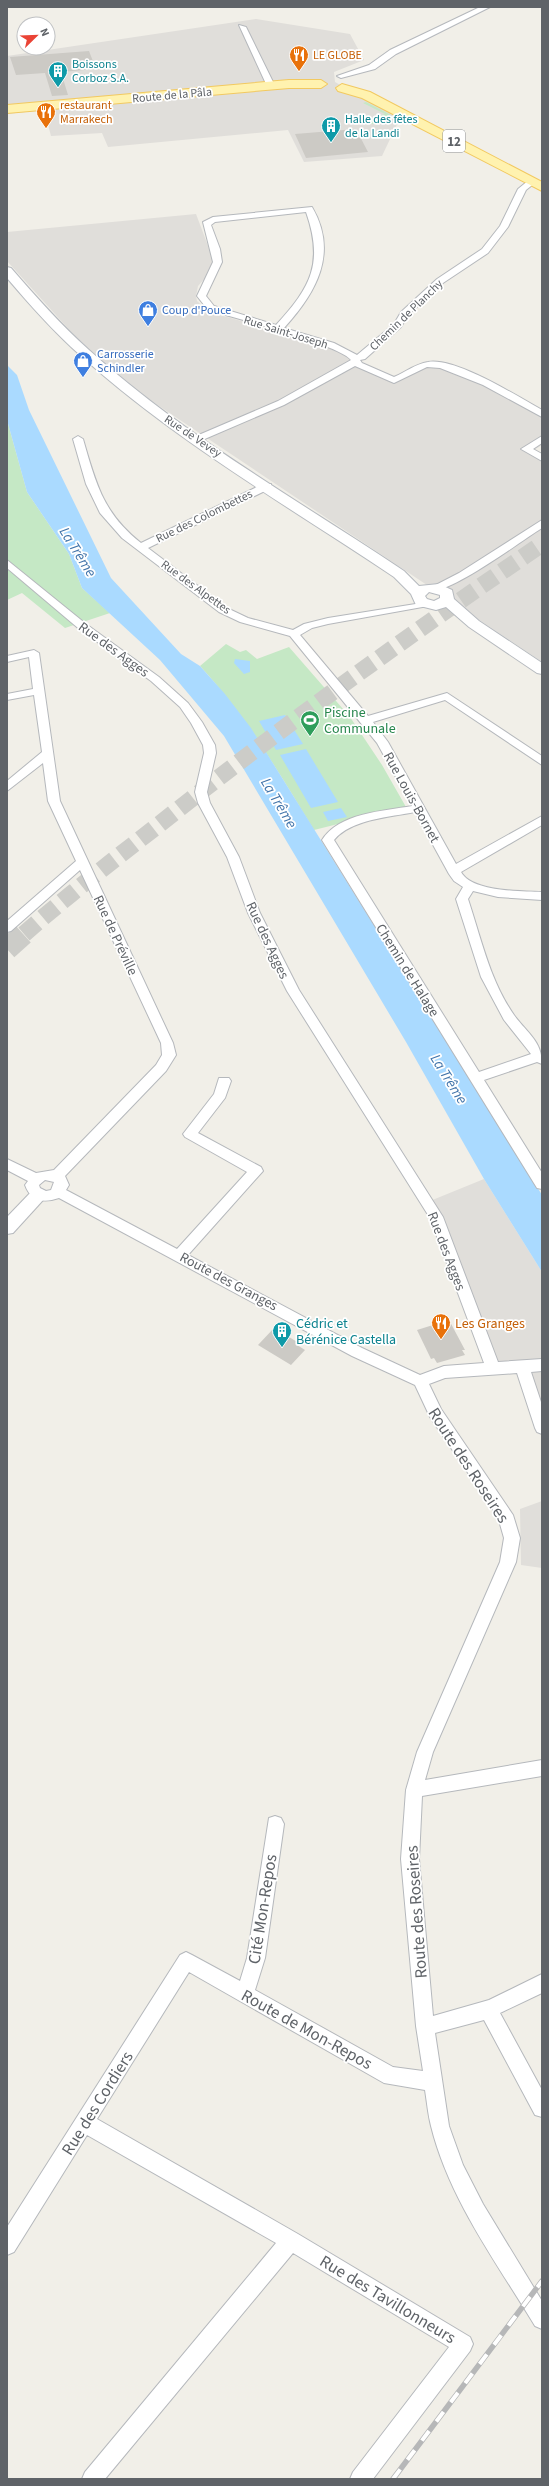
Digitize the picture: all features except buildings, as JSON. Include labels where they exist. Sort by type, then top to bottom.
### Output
[{"type":"main road","name":"Route de la Pâla","points":[[7,110],[321,81],[332,88],[346,82],[366,95],[537,185]]},
{"type":"main road","name":"Rue de Vevey","points":[[7,271],[64,334],[95,363],[147,405],[434,596],[542,670]]},
{"type":"street","points":[[346,82],[372,67],[393,52],[486,7]]},
{"type":"street","points":[[242,27],[271,86]]},
{"type":"street","name":"Chemin de Planchy","points":[[197,439],[281,404],[362,357],[398,325],[404,314],[440,281],[485,251],[504,228],[522,189],[537,185]]},
{"type":"street","name":"Rue Saint-Joseph","points":[[279,328],[299,306],[315,280],[321,257],[309,210],[213,220],[206,224],[217,255],[218,266],[202,289],[201,296],[211,308],[222,313],[279,328],[331,345],[355,360],[394,380],[422,366],[439,365],[461,373],[542,414]]},
{"type":"street","name":"Rue des Alpettes","points":[[78,439],[91,484],[105,513],[126,536],[223,610],[244,620],[294,634]]},
{"type":"street","points":[[542,439],[526,449],[542,458]]},
{"type":"street","name":"Rue des Colombettes","points":[[140,547],[267,486]]},
{"type":"street","points":[[294,634],[308,626],[434,596],[542,523]]},
{"type":"street","name":"Rue des Agges","points":[[7,563],[82,626],[155,679],[184,705],[196,722],[209,745],[210,753],[202,780],[201,792],[204,803],[233,857],[254,913],[292,991],[436,1217],[493,1368]]},
{"type":"street","name":"Rue Louis-Bornet","points":[[294,634],[303,647],[366,720],[382,742],[453,871],[458,878],[469,887]]},
{"type":"street","name":"Rue de Préville","points":[[7,659],[34,653],[54,801],[168,1043],[169,1055],[161,1068],[56,1177]]},
{"type":"street","points":[[7,697],[40,691]]},
{"type":"street","points":[[366,720],[448,696],[542,761]]},
{"type":"street","points":[[7,787],[47,754]]},
{"type":"street","name":"Chemin de Halage","points":[[418,808],[345,825],[331,833],[328,840],[474,1078],[542,1184]]},
{"type":"street","points":[[453,871],[542,820]]},
{"type":"street","points":[[7,928],[82,862]]},
{"type":"street","points":[[474,1078],[541,1056],[509,1018],[487,977],[462,899],[469,887],[482,891],[542,896]]},
{"type":"street","points":[[180,1255],[256,1171],[190,1134],[220,1095],[224,1081]]},
{"type":"street","points":[[7,1164],[37,1187],[49,1197],[59,1192],[62,1182],[56,1177],[45,1175],[37,1187],[7,1228]]},
{"type":"street","name":"Route des Granges","points":[[59,1192],[112,1222],[180,1255],[357,1352],[395,1371],[420,1381]]},
{"type":"street","points":[[420,1381],[444,1372],[542,1365]]},
{"type":"street","points":[[522,1366],[542,1428]]},
{"type":"street","name":"Route des Roseires","points":[[420,1381],[435,1413],[505,1515],[512,1538],[508,1562],[438,1720],[414,1790],[410,1859],[425,2026],[432,2082],[440,2126],[455,2169],[476,2211],[542,2319]]},
{"type":"street","points":[[414,1790],[542,1768]]},
{"type":"street","name":"Cité Mon-Repos","points":[[245,1994],[256,1958],[275,1824]]},
{"type":"street","name":"Route de Mon-Repos","points":[[186,1961],[391,2076],[432,2082]]},
{"type":"street","name":"Rue des Cordiers","points":[[7,2245],[186,1961]]},
{"type":"street","points":[[425,2026],[442,2024],[487,2008],[529,1992],[542,1983]]},
{"type":"street","points":[[487,2008],[542,2108]]},
{"type":"street","name":"Rue des Tavillonneurs","points":[[85,2123],[291,2241],[463,2344],[360,2479]]},
{"type":"street","points":[[92,2479],[291,2241]]},
{"type":"shaded area","points":[[256,19],[350,34],[364,60],[334,72],[335,82],[400,118],[382,156],[304,162],[288,130],[108,147],[102,133],[51,136],[44,110],[7,114],[7,56],[16,55],[16,56],[56,56],[56,49]]},
{"type":"shaded area","points":[[196,214],[213,259],[207,276],[198,286],[196,296],[197,301],[209,312],[314,341],[392,377],[397,377],[416,367],[438,363],[542,412],[542,445],[534,450],[542,454],[542,662],[147,398],[113,372],[83,345],[7,261],[7,232]]},
{"type":"shaded area","points":[[484,1179],[542,1272],[542,1427],[522,1366],[493,1368],[430,1201]]},
{"type":"shaded area","points":[[542,1501],[542,1568],[521,1565],[520,1509]]},
{"type":"green space","points":[[366,102],[391,115],[377,124],[365,124],[363,121],[385,114],[363,103]]},
{"type":"green space","points":[[7,420],[27,492],[69,554],[82,588],[110,613],[65,628],[22,593],[7,600]]},
{"type":"green space","name":"Piscine Communale","points":[[226,644],[240,652],[246,650],[257,659],[289,647],[350,717],[382,765],[406,807],[314,830],[261,745],[217,685],[200,666]]},
{"type":"water","name":"La Trême","points":[[7,365],[17,375],[29,410],[111,578],[181,654],[200,666],[225,694],[251,728],[542,1195],[542,1272],[484,1179],[406,1042],[224,736],[160,660],[82,588],[69,554],[27,492],[7,420]]},
{"type":"water","points":[[235,659],[250,661],[250,672],[244,674],[234,663]]},
{"type":"water","points":[[285,715],[303,744],[276,750],[259,721]]},
{"type":"water","points":[[306,749],[338,802],[311,808],[280,755]]},
{"type":"water","points":[[341,808],[347,817],[328,821],[323,812]]},
{"type":"tunnel","points":[[24,934],[92,877],[301,715],[445,611],[542,544]]},
{"type":"tunnel","points":[[7,949],[25,933]]},
{"type":"railway","points":[[393,2479],[542,2281]]},
{"type":"place","name":"LE GLOBE","points":[[299,72]]},
{"type":"place","name":"Boissons Corboz S.A.","points":[[58,88]]},
{"type":"place","name":"restaurant Marrakech","points":[[46,129]]},
{"type":"place","name":"Halle des fêtes de la Landi","points":[[331,143]]},
{"type":"place","name":"Coup d'Pouce","points":[[148,327]]},
{"type":"place","name":"Carrosserie Schindler","points":[[83,378]]},
{"type":"place","name":"Piscine Communale","points":[[310,737]]},
{"type":"place","name":"Les Granges","points":[[441,1340]]},
{"type":"place","name":"Cédric et Bérénice Castella","points":[[282,1348]]}]
